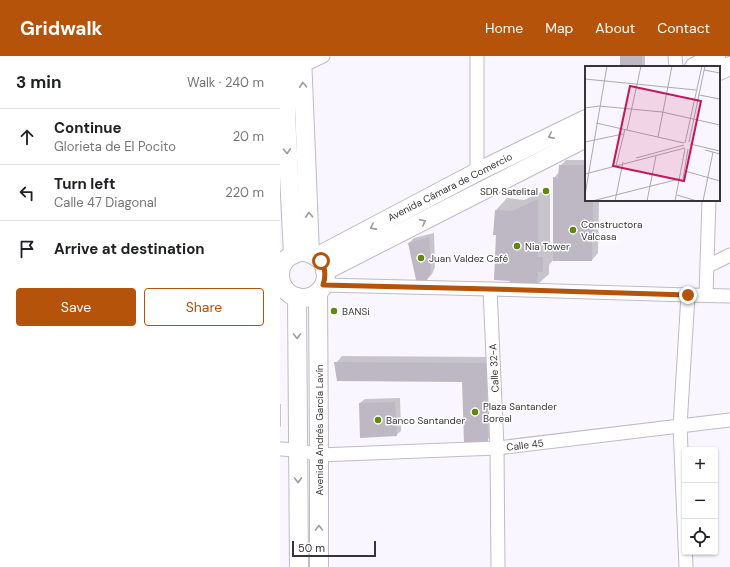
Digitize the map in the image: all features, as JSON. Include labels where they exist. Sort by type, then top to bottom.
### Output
[{"type":"main road","name":"Avenida Andrés García Lavín","points":[[286,56],[283,115],[314,269]]},
{"type":"main road","name":"Avenida Andrés García Lavín","points":[[302,61],[314,269],[319,455],[319,567]]},
{"type":"main road","points":[[710,64],[730,66]]},
{"type":"main road","name":"Avenida Cámara de Comercio","points":[[314,269],[477,172],[585,120]]},
{"type":"main road","name":"Avenida Cámara de Comercio","points":[[314,269],[585,138]]},
{"type":"main road","points":[[287,259],[314,269],[311,296],[304,298],[288,293],[281,281],[280,276],[280,270],[287,259]]},
{"type":"main road","name":"Avenida Andrés García Lavín","points":[[288,293],[289,450],[299,567]]},
{"type":"street","points":[[302,61],[323,56]]},
{"type":"street","points":[[477,56],[477,172]]},
{"type":"street","points":[[675,56],[676,66]]},
{"type":"street","points":[[706,295],[709,201]]},
{"type":"street","points":[[708,266],[730,256]]},
{"type":"street","points":[[314,269],[490,289],[730,296]]},
{"type":"street","name":"Calle 32-A","points":[[490,289],[497,448],[498,567]]},
{"type":"street","points":[[686,567],[680,426],[688,295]]},
{"type":"street","name":"Calle 45","points":[[289,450],[319,455],[497,448],[730,420]]},
{"type":"building","points":[[620,56],[642,56],[642,66],[620,66]]},
{"type":"building","name":"Constructora Valcasa","points":[[559,165],[585,165],[585,201],[593,201],[592,261],[553,261],[553,177],[558,178]]},
{"type":"building","name":"Nia Tower","points":[[538,199],[538,257],[543,257],[543,272],[538,272],[537,286],[510,286],[510,281],[494,280],[496,235],[493,235],[495,210],[512,211]]},
{"type":"building","name":"Juan Valdez Café","points":[[429,237],[431,273],[427,280],[416,280],[408,243]]},
{"type":"building","name":"Plaza Santander Boreal","points":[[334,362],[486,363],[488,441],[464,443],[462,382],[337,381]]},
{"type":"building","name":"Banco Santander","points":[[395,402],[397,436],[360,438],[359,403]]},
{"type":"place","name":"SDR Satelital","points":[[546,191]]},
{"type":"place","name":"Constructora Valcasa","points":[[573,230]]},
{"type":"place","name":"Nia Tower","points":[[517,246]]},
{"type":"place","name":"Juan Valdez Café","points":[[421,258]]},
{"type":"place","name":"BANSi","points":[[334,311]]},
{"type":"place","name":"Plaza Santander Boreal","points":[[475,412]]},
{"type":"place","name":"Banco Santander","points":[[378,420]]},
{"type":"route","points":[[321,261],[326,271],[326,278],[323,285],[688,295]]}]
